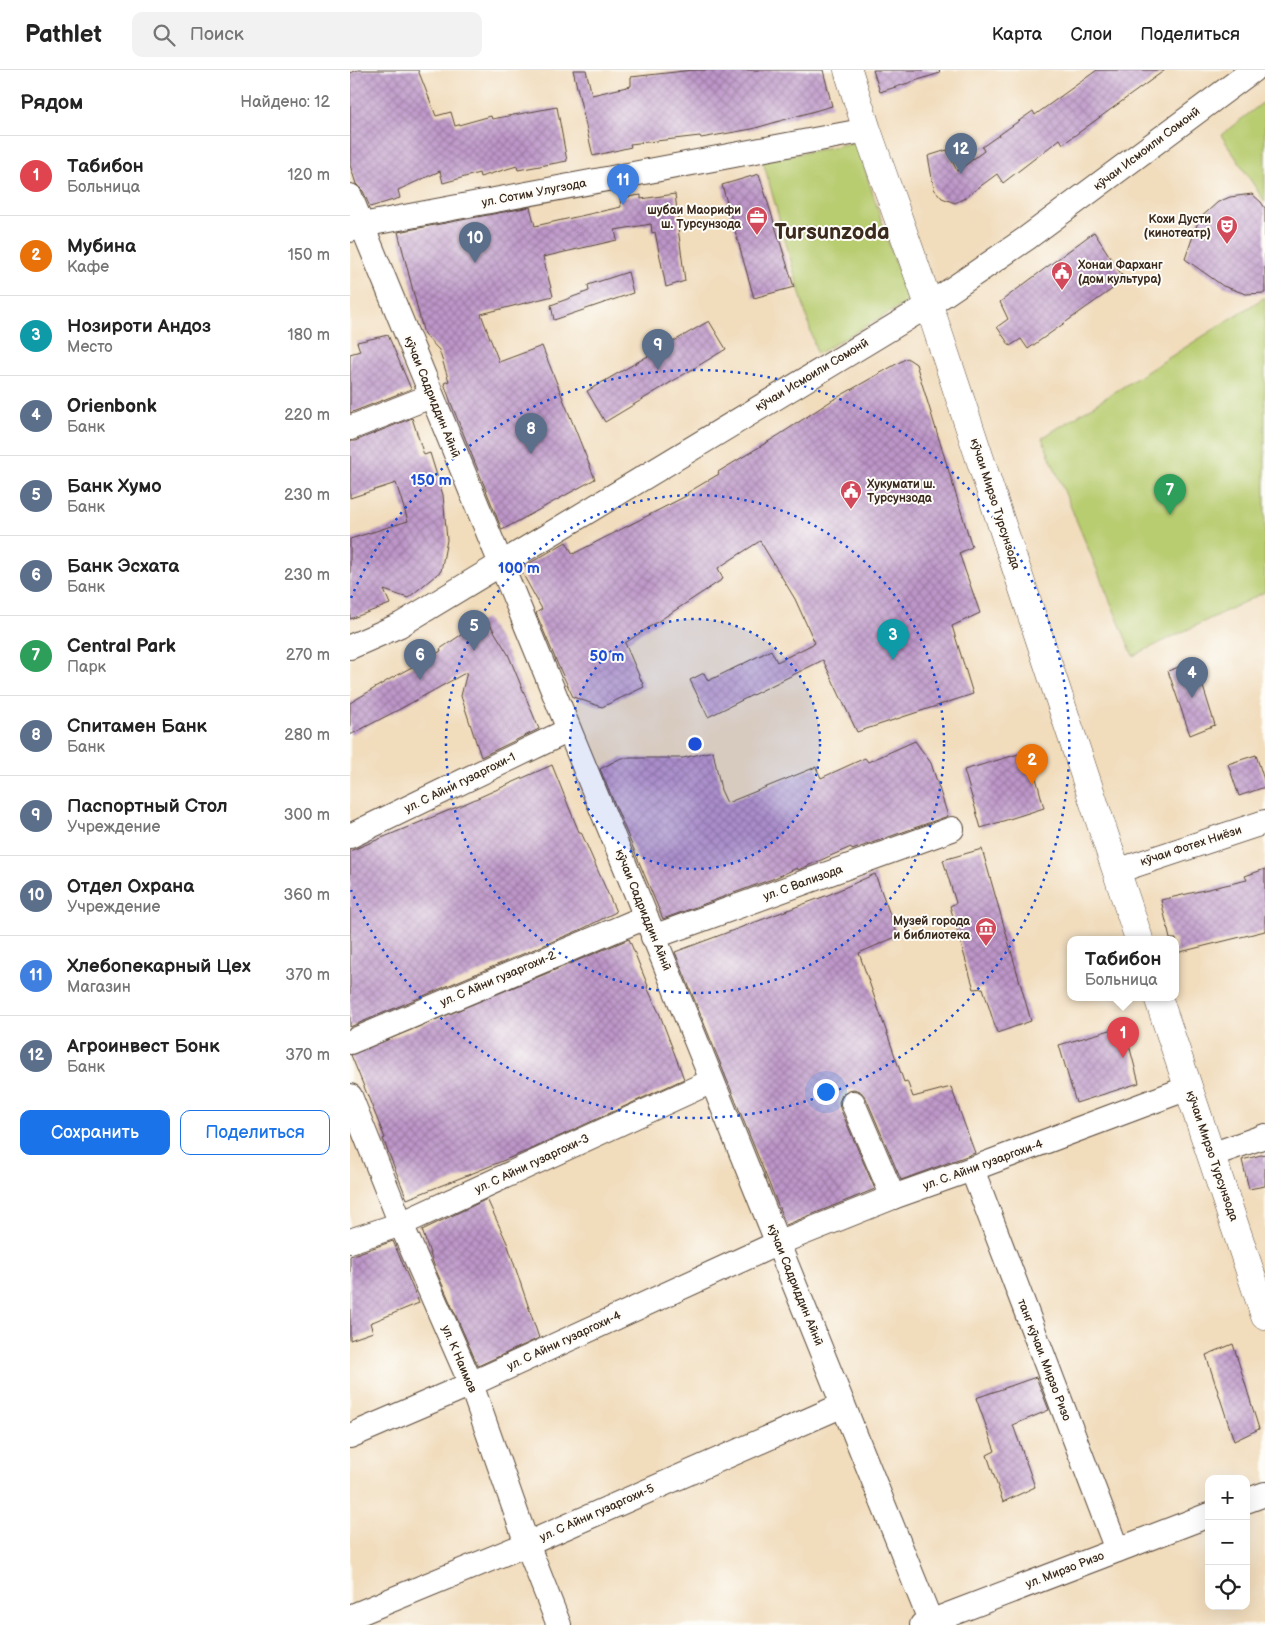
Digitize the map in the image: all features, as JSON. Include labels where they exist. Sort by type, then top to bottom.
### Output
[{"type":"main road","name":"кӯчаи Мирзо Турсунзода","points":[[848,70],[867,130],[929,306],[1138,936]]},
{"type":"main road","name":"кӯчаи Мирзо Турсунзода","points":[[1159,1001],[1264,1312]]},
{"type":"street","name":"кӯчаи Исмоили Сомонӣ","points":[[350,647],[400,625],[929,306],[1027,238],[1253,70]]},
{"type":"street","name":"ул. Сотим Улугзода","points":[[356,228],[867,130]]},
{"type":"street","name":"кӯчаи Садриддин Айнӣ","points":[[350,196],[356,228],[431,396],[502,564],[778,1243],[928,1624]]},
{"type":"street","points":[[350,428],[431,396]]},
{"type":"street","name":"ул. С Айни гузаргохи-1","points":[[350,836],[569,730]]},
{"type":"street","name":"кӯчаи Фотех Ниёзи","points":[[1117,870],[1265,822]]},
{"type":"street","name":"ул. С Вализода","points":[[650,927],[952,829]]},
{"type":"street","name":"ул. С Айни гузаргохи-2","points":[[350,1042],[650,927]]},
{"type":"street","name":"ул. С Айни гузаргохи-3","points":[[350,1241],[401,1224],[712,1081]]},
{"type":"street","name":"ул. С. Айни гузаргохи-4","points":[[778,1243],[893,1197],[1188,1088]]},
{"type":"street","name":"ул. К Наимов","points":[[350,1096],[401,1224],[471,1384],[527,1544],[559,1625]]},
{"type":"street","points":[[853,1103],[893,1197]]},
{"type":"street","points":[[1212,1155],[1265,1136]]},
{"type":"street","name":"танг кӯчаи. Мирзо Ризо","points":[[972,1169],[1117,1550]]},
{"type":"street","name":"ул. С Айни гузаргохи-4","points":[[350,1436],[471,1384],[778,1243]]},
{"type":"street","name":"ул. С Айни гузаргохи-5","points":[[350,1617],[527,1544],[843,1405]]},
{"type":"street","points":[[1250,1500],[1265,1494]]},
{"type":"street","name":"ул. Мирзо Ризо","points":[[928,1624],[1205,1517]]},
{"type":"green space","points":[[1265,101],[1265,202],[1221,135]]},
{"type":"green space","points":[[856,142],[908,302],[817,354],[763,161]]},
{"type":"green space","points":[[1265,297],[1265,592],[1133,656],[1042,438]]},
{"type":"building","points":[[358,70],[418,70],[436,116],[451,112],[455,126],[491,116],[492,119],[557,107],[567,161],[518,170],[517,166],[480,177],[479,173],[443,183],[440,171],[398,190],[400,198],[370,207],[363,191],[356,184],[350,165],[350,73]]},
{"type":"building","points":[[573,70],[586,70],[592,95],[631,86],[631,77],[693,70],[823,70],[832,106],[752,129],[701,138],[700,136],[630,144],[631,147],[593,156]]},
{"type":"building","points":[[873,70],[939,70],[940,73],[880,92]]},
{"type":"building","points":[[1097,70],[1165,70],[1063,144],[1060,139],[1003,183],[997,174],[955,203],[942,198],[934,189],[928,156],[947,150],[957,171],[984,151],[982,147],[1033,111],[1035,115]]},
{"type":"building","name":"шубаи Маорифи ш. Турсунзода","points":[[759,174],[794,287],[754,298],[722,185]]},
{"type":"building","points":[[675,194],[685,281],[666,287],[655,232],[652,233],[651,224],[615,230],[617,240],[543,257],[553,296],[481,314],[499,362],[542,346],[595,479],[502,530],[444,383],[449,381],[439,350],[424,334],[398,232],[530,207],[535,226],[621,207],[620,198],[641,195],[641,199]]},
{"type":"building","name":"Кохи Дусти (кинотеатр)","points":[[1252,194],[1265,208],[1265,293],[1246,294],[1223,286],[1185,259],[1199,219],[1218,202],[1230,197]]},
{"type":"building","name":"Хонаи Фарханг (дом культура)","points":[[1094,232],[1125,280],[1028,349],[1021,339],[1010,346],[997,327],[1008,319],[1000,302]]},
{"type":"building","points":[[628,272],[633,293],[554,320],[551,305],[589,291],[588,285]]},
{"type":"building","points":[[709,321],[726,349],[605,422],[587,391]]},
{"type":"building","points":[[388,335],[411,389],[350,413],[350,354],[360,351],[357,342]]},
{"type":"building","points":[[907,358],[916,364],[972,547],[959,553],[980,613],[952,626],[973,694],[857,732],[823,660],[708,717],[690,680],[704,673],[708,681],[771,650],[777,662],[815,643],[795,599],[760,541],[718,568],[723,579],[625,643],[644,687],[602,707],[573,697],[536,613],[542,609],[520,569],[566,542],[573,554],[688,495],[687,493],[719,474],[718,472],[831,401]]},
{"type":"building","points":[[412,418],[424,455],[430,453],[443,495],[447,540],[441,571],[408,598],[384,590],[390,604],[350,619],[350,539],[408,521],[396,483],[350,498],[350,441],[355,441]]},
{"type":"building","points":[[486,618],[508,654],[539,729],[481,757],[461,696],[467,672],[350,735],[350,703],[441,651],[440,649]]},
{"type":"building","points":[[1195,661],[1215,725],[1190,735],[1168,671]]},
{"type":"building","points":[[915,741],[931,763],[948,816],[852,850],[851,847],[798,870],[797,868],[775,878],[663,919],[600,769],[621,758],[683,758],[713,751],[721,790],[727,803],[816,767],[821,778],[865,758],[868,762]]},
{"type":"building","points":[[1029,751],[1044,808],[981,828],[964,770]]},
{"type":"building","points":[[1256,755],[1265,787],[1239,796],[1228,764]]},
{"type":"building","points":[[552,765],[579,832],[581,832],[616,912],[582,929],[350,1027],[350,851],[462,805]]},
{"type":"building","name":"Музей города и библиотека","points":[[982,849],[1031,1021],[997,1033],[983,988],[974,989],[950,906],[956,903],[943,860]]},
{"type":"building","points":[[1265,869],[1265,931],[1179,952],[1179,936],[1169,936],[1161,900],[1247,880],[1245,876]]},
{"type":"building","points":[[875,874],[898,936],[859,953],[904,1082],[907,1081],[913,1097],[951,1087],[975,1153],[901,1180],[866,1098],[861,1092],[854,1089],[848,1090],[842,1095],[839,1102],[840,1108],[875,1189],[786,1225],[675,952],[828,895]]},
{"type":"building","points":[[629,939],[684,1079],[534,1148],[407,1199],[383,1139],[385,1138],[351,1055]]},
{"type":"building","points":[[1124,1026],[1139,1083],[1076,1103],[1059,1045]]},
{"type":"building","points":[[1265,1154],[1265,1186],[1249,1189],[1242,1160]]},
{"type":"building","points":[[487,1199],[507,1243],[539,1338],[478,1366],[435,1268],[422,1230]]},
{"type":"building","points":[[393,1241],[419,1303],[370,1323],[373,1332],[350,1340],[350,1256]]},
{"type":"building","points":[[1233,1344],[1259,1429],[1234,1441],[1206,1355]]},
{"type":"building","points":[[1036,1377],[1049,1410],[1013,1425],[1035,1487],[1003,1502],[987,1455],[995,1451],[976,1398]]},
{"type":"place","name":"Агроинвест Бонк","points":[[961,174]]},
{"type":"place","name":"Хлебопекарный Цех","points":[[623,205]]},
{"type":"place","name":"шубаи Маорифи ш. Турсунзода","points":[[757,236]]},
{"type":"place","name":"Кохи Дусти (кинотеатр)","points":[[1227,245]]},
{"type":"place","name":"Отдел Охрана","points":[[475,263]]},
{"type":"place","name":"Хонаи Фарханг (дом культура)","points":[[1062,291]]},
{"type":"place","name":"Паспортный Стол","points":[[658,370]]},
{"type":"place","name":"Спитамен Банк","points":[[531,454]]},
{"type":"place","name":"Хукумати ш. Турсунзода","points":[[851,510]]},
{"type":"place","name":"Central Park","points":[[1170,515]]},
{"type":"place","name":"Банк Хумо","points":[[474,651]]},
{"type":"place","name":"Нозироти Андоз","points":[[893,660]]},
{"type":"place","name":"Банк Эсхата","points":[[420,680]]},
{"type":"place","name":"Orienbonk","points":[[1192,698]]},
{"type":"place","name":"Мубина","points":[[1032,785]]},
{"type":"place","name":"Музей города и библиотека","points":[[986,947]]},
{"type":"place","name":"Табибон","points":[[1123,1058]]},
{"type":"district","name":"Tursunzoda","points":[[832,232]]}]
